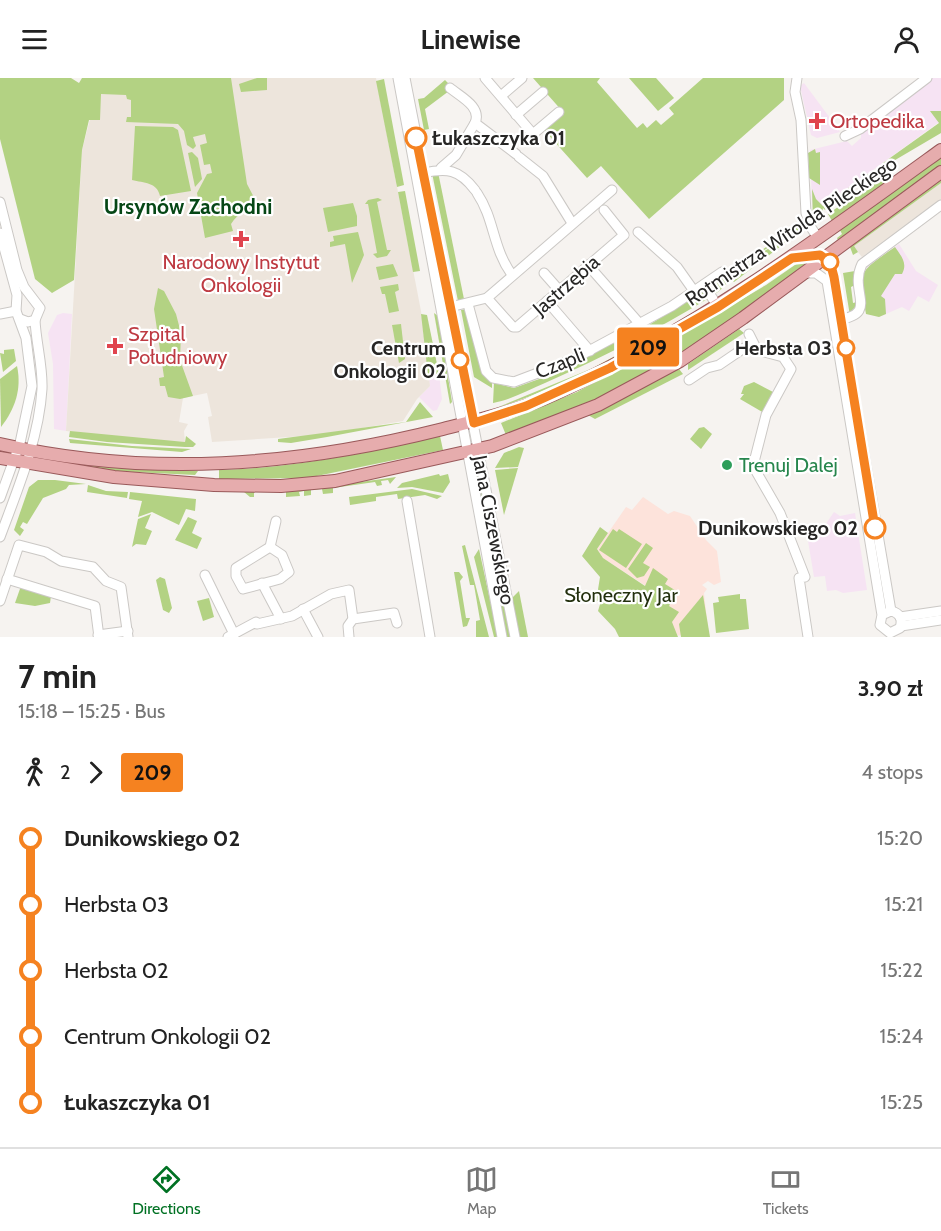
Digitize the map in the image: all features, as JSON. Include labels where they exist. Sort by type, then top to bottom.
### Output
[{"type":"main road","name":"Rotmistrza Witolda Pileckiego","points":[[0,444],[107,460],[200,465],[242,464],[375,444],[496,417],[562,391],[654,344],[718,307],[792,258],[941,150]]},
{"type":"main road","name":"Rotmistrza Witolda Pileckiego","points":[[0,458],[19,463],[114,477],[217,486],[281,486],[335,481],[473,451],[566,419],[634,387],[716,338],[824,256],[941,172]]},
{"type":"street","points":[[398,78],[446,308]]},
{"type":"street","points":[[405,78],[446,308]]},
{"type":"street","points":[[485,78],[533,134],[559,112]]},
{"type":"street","points":[[501,96],[522,78]]},
{"type":"street","points":[[797,78],[795,92],[801,120],[806,213],[818,238]]},
{"type":"street","points":[[845,136],[868,123],[927,78]]},
{"type":"street","points":[[423,173],[441,168],[456,155],[475,123],[477,115],[475,109],[450,88]]},
{"type":"street","points":[[516,115],[543,92]]},
{"type":"street","points":[[475,123],[543,177],[572,223]]},
{"type":"street","points":[[441,168],[459,175],[476,192],[487,211],[496,249],[512,275]]},
{"type":"street","points":[[446,308],[490,295],[612,190]]},
{"type":"street","points":[[0,202],[17,270],[40,308],[35,320],[42,388],[23,448],[0,537]]},
{"type":"street","points":[[838,320],[853,318],[860,310],[858,277],[862,264],[941,205]]},
{"type":"street","name":"Jastrzębia","points":[[490,295],[515,328],[624,235],[604,210]]},
{"type":"street","points":[[638,232],[672,262],[694,291]]},
{"type":"street","points":[[0,233],[26,338],[32,386],[23,448]]},
{"type":"street","points":[[834,277],[839,245]]},
{"type":"street","points":[[792,258],[811,254],[824,256],[830,262],[886,613],[893,630]]},
{"type":"street","points":[[588,265],[639,323]]},
{"type":"street","name":"Czapli","points":[[468,303],[486,371],[494,378],[514,382],[590,351],[694,291],[722,272]]},
{"type":"street","points":[[544,273],[559,291]]},
{"type":"street","points":[[802,274],[816,273],[827,281],[838,320]]},
{"type":"street","points":[[704,285],[718,307]]},
{"type":"street","points":[[18,312],[25,299],[33,299]]},
{"type":"street","points":[[547,301],[590,351]]},
{"type":"street","name":"Jana Ciszewskiego","points":[[446,308],[473,451],[502,637]]},
{"type":"street","points":[[0,314],[18,312]]},
{"type":"street","points":[[18,312],[28,322],[35,320]]},
{"type":"street","points":[[749,334],[757,350]]},
{"type":"street","points":[[690,380],[707,368],[719,365],[743,348],[783,357],[791,369],[766,415],[753,466],[780,513],[805,577],[799,578],[808,637]]},
{"type":"street","name":"Jana Ciszewskiego","points":[[473,451],[515,637]]},
{"type":"street","points":[[0,498],[19,463]]},
{"type":"street","points":[[407,501],[430,637]]},
{"type":"street","points":[[270,547],[270,536],[276,521]]},
{"type":"street","points":[[0,601],[6,573],[19,545],[46,552],[61,561],[94,568],[106,581],[121,587],[128,634],[98,636],[95,606],[6,573]]},
{"type":"street","points":[[270,547],[285,559],[289,572],[280,579],[243,589],[235,571],[270,547]]},
{"type":"street","points":[[205,575],[231,635],[256,622],[257,624],[281,619],[331,594],[349,590],[353,619],[348,626],[349,637]]},
{"type":"street","points":[[262,583],[281,619]]},
{"type":"street","points":[[303,609],[318,637]]},
{"type":"street","points":[[893,630],[941,611]]},
{"type":"street","points":[[353,619],[394,613],[397,623]]},
{"type":"street","points":[[886,613],[880,625],[893,630],[941,620]]},
{"type":"shaded area","name":"Narodowy Instytut Onkologii","points":[[108,78],[376,78],[421,311],[430,386],[417,399],[403,421],[321,435],[212,442],[208,417],[212,416],[207,393],[183,398],[179,422],[188,424],[184,431],[185,442],[143,440],[66,431],[82,150],[98,88]]},
{"type":"shaded area","points":[[931,78],[941,78],[941,111],[932,112],[939,122],[815,212],[812,205],[810,150],[847,141],[852,146],[861,138],[861,134]]},
{"type":"shaded area","points":[[804,83],[840,132],[817,138],[811,135],[800,86]]},
{"type":"shaded area","points":[[941,183],[941,201],[862,257],[853,246]]},
{"type":"shaded area","points":[[899,244],[916,271],[938,285],[929,302],[918,296],[909,311],[902,307],[879,317],[868,314],[864,269]]},
{"type":"shaded area","points":[[72,314],[66,431],[54,429],[53,364],[48,333],[57,315]]},
{"type":"shaded area","points":[[439,374],[442,399],[437,410],[433,411],[419,397],[430,386],[428,375]]},
{"type":"shaded area","points":[[643,497],[668,514],[674,511],[690,516],[706,540],[717,551],[721,582],[714,585],[708,581],[702,585],[707,589],[704,593],[708,628],[704,633],[672,636],[646,586],[603,558],[597,549],[626,507],[632,510]]},
{"type":"shaded area","points":[[834,512],[840,516],[855,513],[867,590],[843,593],[836,590],[827,591],[825,576],[814,577],[807,535],[823,528]]},
{"type":"green space","points":[[0,78],[71,78],[79,83],[82,78],[231,78],[247,184],[260,209],[247,211],[237,217],[231,224],[233,231],[205,238],[197,193],[207,174],[212,173],[210,164],[204,165],[200,145],[207,143],[205,134],[193,137],[196,146],[193,149],[187,145],[184,131],[178,124],[126,122],[127,117],[131,117],[131,100],[127,99],[126,95],[101,94],[100,120],[89,120],[82,150],[74,280],[52,293],[35,279],[0,139]]},
{"type":"green space","points":[[257,78],[267,78],[267,90],[241,92],[239,84]]},
{"type":"green space","points":[[533,78],[600,78],[597,82],[637,128],[643,123],[647,128],[656,120],[661,125],[674,114],[669,108],[703,78],[784,78],[784,100],[649,219],[601,166],[587,178],[544,130],[563,112]]},
{"type":"green space","points":[[629,78],[656,78],[674,98],[658,111]]},
{"type":"green space","points":[[384,79],[404,185],[397,187],[376,81]]},
{"type":"green space","points":[[445,80],[450,85],[449,91],[425,109],[429,129],[424,130],[418,99],[424,98]]},
{"type":"green space","points":[[930,111],[941,111],[941,133],[885,166],[883,163],[939,123]]},
{"type":"green space","points":[[135,126],[173,127],[178,130],[191,191],[160,196],[153,186],[132,180]]},
{"type":"green space","points":[[815,149],[816,153],[820,152],[820,185],[809,178],[808,153]]},
{"type":"green space","points":[[192,152],[198,158],[202,179],[195,187],[188,153]]},
{"type":"green space","points":[[941,158],[941,166],[838,240],[837,238],[842,234],[840,230]]},
{"type":"green space","points":[[438,172],[464,299],[458,301],[432,173]]},
{"type":"green space","points":[[871,172],[871,175],[831,203],[825,210],[823,208],[822,214],[813,222],[812,189],[816,199],[823,206]]},
{"type":"green space","points":[[885,174],[887,180],[885,183],[832,221],[828,214]]},
{"type":"green space","points":[[941,180],[941,183],[854,246],[858,252],[853,255],[850,247]]},
{"type":"green space","points":[[405,191],[420,271],[413,272],[398,192]]},
{"type":"green space","points":[[378,198],[382,200],[377,202],[387,250],[391,250],[387,256],[377,258],[373,254],[377,253],[368,204],[365,204],[368,200]]},
{"type":"green space","points":[[353,203],[357,226],[328,232],[323,208]]},
{"type":"green space","points":[[804,220],[807,226],[749,260],[715,294],[710,287]]},
{"type":"green space","points":[[358,232],[364,255],[352,283],[345,244],[330,247],[330,242],[334,241],[333,236]]},
{"type":"green space","points":[[794,236],[734,282],[733,282],[760,254]]},
{"type":"green space","points":[[895,247],[903,260],[904,270],[902,274],[895,274],[881,296],[885,299],[886,314],[879,317],[866,314],[862,288],[864,273],[874,262]]},
{"type":"green space","points":[[815,256],[738,315],[678,356],[602,396],[506,435],[501,423],[577,392],[690,330],[766,285],[805,258]]},
{"type":"green space","points":[[393,264],[398,276],[379,280],[376,267]]},
{"type":"green space","points":[[855,271],[855,285],[851,287],[853,303],[857,302],[858,309],[850,316],[843,273]]},
{"type":"green space","points":[[398,284],[399,290],[395,292],[399,311],[389,313],[385,294],[382,294],[380,287]]},
{"type":"green space","points":[[158,288],[164,291],[176,314],[181,333],[180,360],[193,396],[180,399],[168,397],[165,386],[160,386],[159,378],[164,377],[154,309]]},
{"type":"green space","points":[[703,292],[709,298],[608,354],[513,397],[493,403],[494,383],[514,388],[542,378],[639,331]]},
{"type":"green space","points":[[467,309],[482,372],[492,382],[492,388],[474,377],[461,310]]},
{"type":"green space","points":[[434,313],[438,316],[452,402],[450,404]]},
{"type":"green space","points":[[421,314],[427,315],[439,374],[428,375]]},
{"type":"green space","points":[[401,324],[405,359],[399,363],[392,325]]},
{"type":"green space","points":[[670,326],[671,328],[629,351],[586,372],[542,392],[496,408],[593,368]]},
{"type":"green space","points":[[739,329],[744,333],[688,370],[688,364]]},
{"type":"green space","points":[[14,349],[16,361],[3,372],[0,353],[4,354],[4,350]]},
{"type":"green space","points":[[17,366],[18,391],[10,413],[1,427],[0,379]]},
{"type":"green space","points":[[679,369],[683,374],[595,419],[588,415]]},
{"type":"green space","points":[[754,382],[775,393],[764,413],[740,399],[744,394],[741,394],[744,386]]},
{"type":"green space","points":[[420,402],[433,417],[327,437],[291,443],[278,442],[278,439],[406,422]]},
{"type":"green space","points":[[704,427],[712,434],[701,449],[690,439],[699,428]]},
{"type":"green space","points":[[70,431],[185,442],[186,436],[196,444],[193,447],[185,447],[107,442],[69,437]]},
{"type":"green space","points":[[440,436],[443,450],[307,478],[219,479],[219,470],[331,459]]},
{"type":"green space","points":[[69,439],[132,446],[191,449],[182,452],[70,443]]},
{"type":"green space","points":[[519,447],[524,448],[518,467],[495,468],[504,453]]},
{"type":"green space","points":[[47,458],[198,471],[195,475],[113,471],[47,462]]},
{"type":"green space","points":[[518,468],[504,515],[495,470]]},
{"type":"green space","points":[[478,471],[511,637],[506,637],[474,472]]},
{"type":"green space","points":[[439,474],[440,476],[448,474],[450,482],[443,493],[412,487],[397,488],[402,483]]},
{"type":"green space","points":[[396,477],[390,484],[388,480],[381,481],[382,485],[377,486],[375,482],[333,488],[333,493],[323,494],[322,489],[311,490],[311,495],[304,496],[304,491],[299,492],[300,496],[286,497],[286,492],[254,492],[254,497],[250,497],[244,492],[303,490]]},
{"type":"green space","points":[[38,480],[86,484],[69,485],[66,489],[43,498],[27,524],[23,522],[20,527],[24,530],[20,536],[14,530],[29,487]]},
{"type":"green space","points":[[88,485],[106,491],[128,492],[127,498],[87,492]]},
{"type":"green space","points":[[412,489],[442,496],[437,499],[425,495],[398,499],[397,494],[376,497],[376,501],[350,505],[349,497]]},
{"type":"green space","points":[[130,492],[196,499],[195,511],[186,509],[179,525],[152,512],[138,517],[142,501],[129,499]]},
{"type":"green space","points":[[151,514],[145,528],[152,531],[146,545],[136,544],[132,547],[138,519]]},
{"type":"green space","points":[[188,517],[197,521],[192,533],[202,538],[197,549],[175,540]]},
{"type":"green space","name":"Słoneczny Jar","points":[[600,527],[608,533],[597,549],[603,558],[645,586],[653,568],[668,579],[665,584],[678,592],[669,606],[679,612],[672,622],[678,637],[619,637],[615,629],[598,611],[601,601],[596,602],[600,577],[582,556]]},
{"type":"green space","points":[[613,529],[617,532],[619,529],[642,544],[626,568],[599,550]]},
{"type":"green space","points":[[646,543],[653,548],[643,563],[650,567],[644,576],[637,578],[628,569]]},
{"type":"green space","points":[[465,545],[489,637],[476,637],[476,621],[480,620],[474,585],[470,585],[462,546]]},
{"type":"green space","points":[[479,549],[498,637],[494,637],[474,557]]},
{"type":"green space","points":[[454,572],[459,572],[463,577],[460,581],[466,618],[470,618],[467,626],[463,627]]},
{"type":"green space","points":[[160,577],[165,579],[172,608],[169,613],[163,610],[156,580]]},
{"type":"green space","points":[[21,586],[51,596],[50,603],[35,606],[15,603]]},
{"type":"green space","points":[[519,591],[528,637],[519,637],[512,598]]},
{"type":"green space","points":[[740,594],[740,599],[746,599],[749,629],[716,633],[713,603],[719,602],[718,597]]},
{"type":"green space","points":[[703,595],[710,637],[681,637],[679,624]]},
{"type":"green space","points":[[209,598],[214,617],[203,621],[197,601]]},
{"type":"bus line","name":"209","points":[[416,138],[474,423],[526,406],[610,368],[718,307],[792,258],[807,254],[824,256],[830,262],[834,277],[875,528]]},
{"type":"place","name":"Ortopedika","points":[[817,121]]},
{"type":"place","name":"Łukaszczyka 01","points":[[416,138]]},
{"type":"place","name":"Narodowy Instytut Onkologii","points":[[241,239]]},
{"type":"place","name":"Szpital Południowy","points":[[115,346]]},
{"type":"place","name":"Herbsta 03","points":[[846,348]]},
{"type":"place","name":"Centrum Onkologii 02","points":[[460,360]]},
{"type":"place","name":"Trenuj Dalej","points":[[727,465]]},
{"type":"place","name":"Dunikowskiego 02","points":[[875,528]]},
{"type":"district","name":"Ursynów Zachodni","points":[[188,206]]}]
